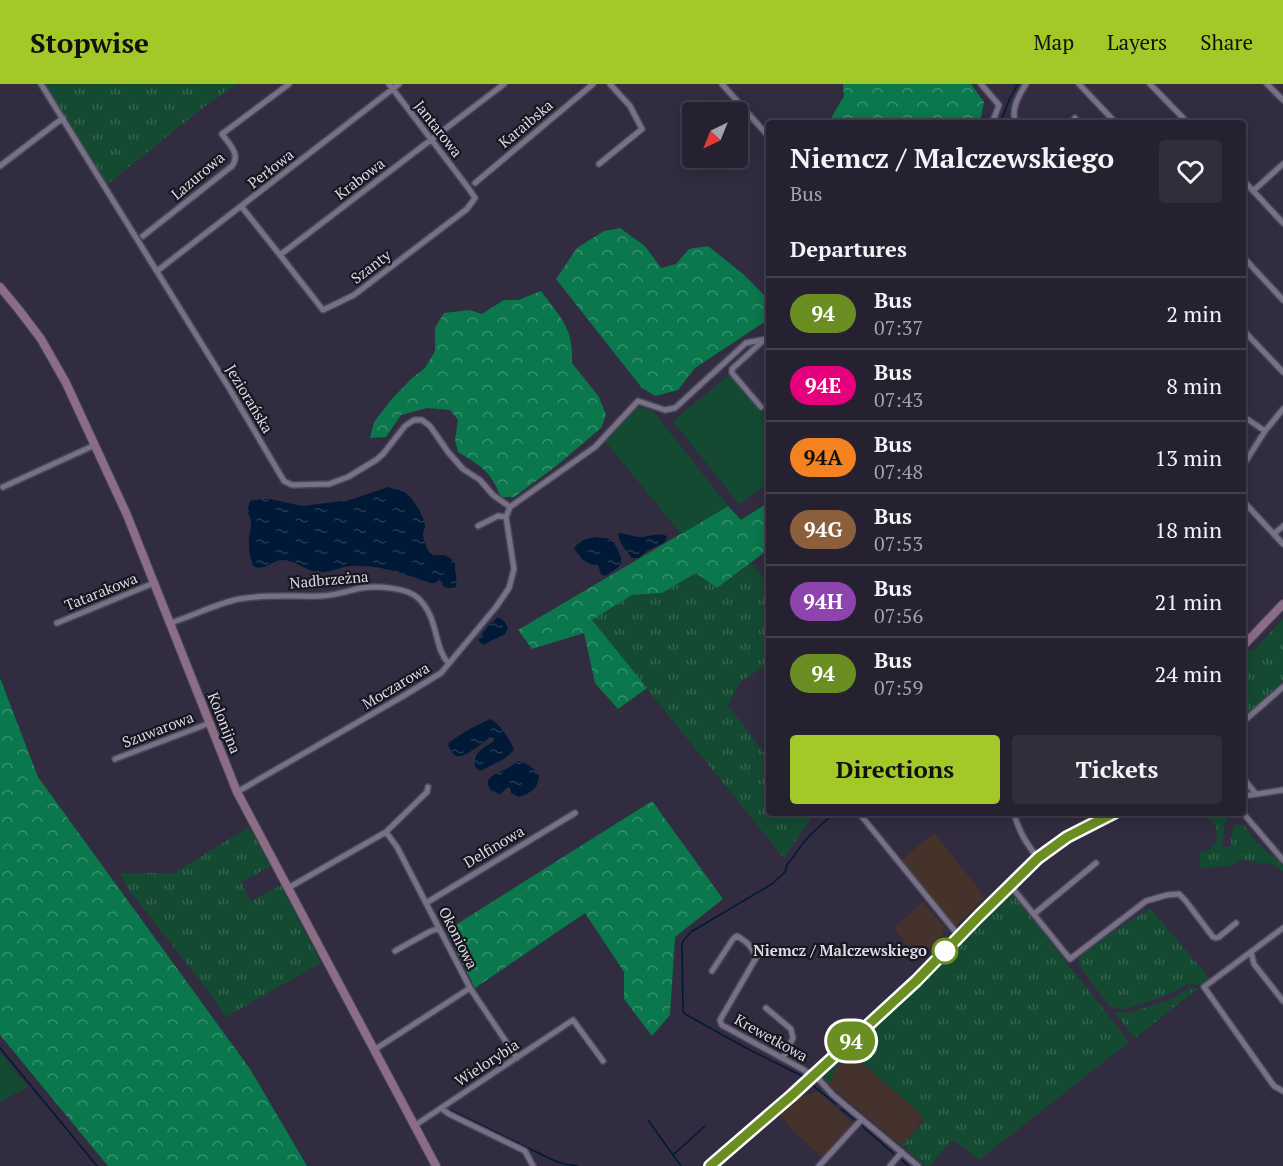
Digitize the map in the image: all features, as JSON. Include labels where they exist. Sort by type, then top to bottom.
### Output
[{"type":"street","name":"Jeziorańska","points":[[41,84],[284,481],[292,485],[328,484],[348,477],[383,454],[405,426],[414,420],[422,420],[430,426],[463,469],[480,480],[493,495],[510,507]]},
{"type":"street","name":"Lazurowa","points":[[143,236],[232,166],[236,160],[236,153],[222,134],[289,84]]},
{"type":"street","name":"Perłowa","points":[[157,271],[390,87],[399,84]]},
{"type":"street","name":"Krabowa","points":[[280,255],[504,84]]},
{"type":"street","name":"Karaibska","points":[[475,183],[593,84]]},
{"type":"street","points":[[599,164],[642,129],[630,105],[610,84]]},
{"type":"street","points":[[722,84],[766,134]]},
{"type":"street","points":[[981,84],[999,105],[993,120]]},
{"type":"street","points":[[1014,120],[1014,108],[1026,84]]},
{"type":"street","points":[[1079,84],[1113,120]]},
{"type":"street","points":[[1150,84],[1185,120]]},
{"type":"street","points":[[1267,84],[1283,100]]},
{"type":"street","name":"Jantarowa","points":[[390,87],[469,189]]},
{"type":"street","points":[[0,166],[63,118]]},
{"type":"street","points":[[1253,191],[1283,164]]},
{"type":"street","points":[[1246,183],[1283,223]]},
{"type":"street","name":"Szanty","points":[[280,255],[323,310],[354,295],[467,209],[475,198],[469,189]]},
{"type":"street","points":[[240,206],[280,255]]},
{"type":"street","points":[[1246,260],[1283,300]]},
{"type":"street","name":"Kolonijna","points":[[0,287],[23,315],[66,382],[127,515],[237,792],[435,1166]]},
{"type":"street","points":[[1246,333],[1283,372]]},
{"type":"street","points":[[478,526],[498,516],[506,517],[510,507],[595,447],[638,401],[665,410],[675,408],[746,343],[766,337]]},
{"type":"street","points":[[761,407],[732,373],[732,369],[766,338]]},
{"type":"street","points":[[1246,461],[1265,431],[1283,409]]},
{"type":"street","points":[[1246,418],[1265,431]]},
{"type":"street","points":[[3,487],[95,445]]},
{"type":"street","points":[[1246,504],[1283,544]]},
{"type":"street","name":"Moczarowa","points":[[237,792],[441,673],[509,588],[514,569],[506,517]]},
{"type":"street","points":[[1274,534],[1283,526]]},
{"type":"street","name":"Tatarakowa","points":[[57,623],[154,583]]},
{"type":"street","name":"Nadbrzeżna","points":[[170,623],[239,599],[325,596],[364,588],[389,587],[400,589],[417,597],[428,610],[435,626],[442,656],[448,663]]},
{"type":"street","points":[[1246,643],[1283,604]]},
{"type":"street","points":[[1246,719],[1283,687]]},
{"type":"street","name":"Szuwarowa","points":[[115,759],[210,723]]},
{"type":"street","points":[[1246,782],[1256,794]]},
{"type":"street","points":[[288,888],[386,832],[427,792],[428,787]]},
{"type":"street","points":[[1246,796],[1283,790]]},
{"type":"street","name":"Delfinowa","points":[[426,903],[575,813]]},
{"type":"street","points":[[861,816],[959,936]]},
{"type":"street","points":[[1015,816],[1021,834],[1038,858]]},
{"type":"street","points":[[1092,824],[1100,816]]},
{"type":"street","points":[[710,1166],[916,981],[1038,858],[1067,837],[1108,816]]},
{"type":"street","points":[[1246,816],[1283,860]]},
{"type":"street","name":"Okoniowa","points":[[374,1050],[470,988],[397,847],[386,832]]},
{"type":"street","points":[[1034,914],[1096,863]]},
{"type":"street","points":[[1010,885],[1071,959],[1146,901],[1167,895],[1179,894],[1213,937],[1219,937],[1236,923]]},
{"type":"street","points":[[395,951],[439,928]]},
{"type":"street","points":[[1283,928],[1204,987],[1275,1086],[1283,1091]]},
{"type":"street","name":"Krewetkowa","points":[[712,971],[737,936],[749,944],[756,958],[720,1020],[722,1025],[813,1075],[833,1095],[918,1166]]},
{"type":"street","points":[[1251,952],[1254,964],[1283,1001]]},
{"type":"street","points":[[470,988],[517,1058]]},
{"type":"street","points":[[766,1008],[791,1029],[793,1038],[783,1058]]},
{"type":"street","name":"Wielorybia","points":[[414,1126],[573,1020],[603,1061]]},
{"type":"street","points":[[441,1108],[448,1114],[525,1151],[533,1166]]},
{"type":"street","points":[[819,1166],[862,1119]]},
{"type":"street","points":[[890,1166],[902,1152]]},
{"type":"shaded area","points":[[934,833],[985,897],[955,927],[901,860]]},
{"type":"shaded area","points":[[923,902],[944,927],[943,935],[918,959],[894,928]]},
{"type":"shaded area","points":[[852,1055],[922,1115],[922,1121],[904,1143],[894,1140],[829,1085],[836,1068]]},
{"type":"shaded area","points":[[818,1092],[854,1124],[824,1159],[795,1133],[780,1114],[800,1097]]},
{"type":"green space","points":[[43,84],[237,84],[205,106],[108,184]]},
{"type":"green space","points":[[843,84],[971,84],[984,102],[981,120],[830,120],[844,96]]},
{"type":"green space","points":[[620,228],[645,246],[661,268],[676,264],[689,249],[708,246],[743,274],[766,297],[766,321],[695,368],[678,390],[655,396],[642,388],[556,279],[577,248],[604,231]]},
{"type":"green space","points":[[541,291],[560,316],[568,332],[571,341],[572,363],[599,397],[606,415],[601,428],[555,467],[514,497],[501,497],[488,474],[458,452],[455,440],[458,420],[450,410],[427,408],[401,415],[386,437],[370,438],[374,422],[391,400],[425,368],[435,351],[435,328],[444,313],[470,310],[482,314],[504,300],[518,300]]},
{"type":"green space","points":[[730,374],[759,410],[763,407],[766,412],[766,485],[739,504],[673,421]]},
{"type":"green space","points":[[639,407],[653,411],[728,506],[681,534],[605,441]]},
{"type":"green space","points":[[766,504],[766,551],[717,588],[696,573],[662,593],[632,595],[592,620],[647,688],[618,709],[595,683],[584,633],[532,649],[518,630],[728,506],[741,520]]},
{"type":"green space","points":[[752,563],[766,582],[766,666],[741,681],[728,705],[766,756],[766,816],[812,817],[784,858],[591,620],[632,595],[662,593],[696,573],[717,588]]},
{"type":"green space","points":[[1283,619],[1283,681],[1246,716],[1246,653],[1254,650]]},
{"type":"green space","points":[[0,678],[38,777],[250,1069],[307,1166],[108,1166],[0,1035]]},
{"type":"green space","points":[[652,801],[723,899],[675,937],[670,1015],[652,1036],[624,999],[624,972],[585,913],[475,988],[446,931]]},
{"type":"green space","points":[[1229,816],[1224,826],[1221,847],[1232,846],[1234,825],[1244,825],[1254,840],[1283,864],[1283,871],[1270,863],[1261,864],[1242,860],[1230,866],[1203,868],[1199,866],[1200,852],[1210,850],[1212,845],[1217,843],[1216,825],[1206,817]]},
{"type":"green space","points":[[249,827],[271,866],[241,882],[251,901],[281,885],[321,963],[226,1017],[128,889],[120,873],[174,873]]},
{"type":"green space","points":[[1011,892],[1129,1042],[979,1160],[954,1140],[930,1166],[925,1166],[907,1151],[904,1145],[902,1147],[896,1141],[904,1144],[923,1122],[922,1115],[852,1054],[835,1068],[829,1084],[822,1076],[823,1072]]},
{"type":"green space","points":[[1150,908],[1210,979],[1202,985],[1189,984],[1162,997],[1122,1010],[1108,1005],[1079,965],[1079,958],[1107,936]]},
{"type":"green space","points":[[1190,988],[1197,989],[1135,1038],[1113,1011],[1130,1012],[1170,1000]]},
{"type":"green space","points":[[0,1052],[28,1087],[0,1102]]},
{"type":"water","points":[[388,487],[406,493],[415,504],[424,522],[423,537],[429,552],[432,555],[447,556],[455,563],[456,587],[445,587],[439,580],[431,583],[391,570],[371,567],[350,566],[322,572],[283,560],[261,568],[253,566],[249,549],[251,520],[247,511],[250,501],[270,499],[302,506],[350,500]]},
{"type":"water","points":[[618,533],[638,537],[667,536],[665,542],[639,558],[632,558],[621,543]]},
{"type":"water","points":[[595,537],[612,539],[621,557],[617,568],[605,576],[601,574],[598,565],[583,560],[574,549],[580,542]]},
{"type":"water","points":[[498,617],[508,628],[505,634],[483,645],[478,640]]},
{"type":"water","points":[[491,719],[505,733],[514,750],[504,759],[480,771],[475,767],[477,754],[494,741],[494,738],[490,737],[474,750],[460,756],[453,754],[448,744],[468,730]]},
{"type":"water","points":[[518,761],[530,766],[539,775],[536,787],[519,797],[511,793],[508,787],[496,795],[488,786],[489,779]]},
{"type":"waterway","points":[[1001,120],[1018,84]]},
{"type":"waterway","points":[[804,1077],[685,1014],[683,1011],[682,944],[691,932],[772,884],[785,872],[787,865],[807,838],[831,816]]},
{"type":"waterway","points":[[0,1048],[97,1166]]},
{"type":"waterway","points":[[811,1084],[836,1104]]},
{"type":"waterway","points":[[448,1109],[555,1161],[578,1166]]},
{"type":"waterway","points":[[841,1109],[855,1120]]},
{"type":"waterway","points":[[648,1120],[681,1166]]},
{"type":"waterway","points":[[673,1155],[705,1126]]},
{"type":"waterway","points":[[862,1126],[894,1154]]},
{"type":"waterway","points":[[902,1160],[908,1166]]},
{"type":"bus line","name":"94","points":[[710,1166],[791,1096],[916,981],[1038,858],[1067,837],[1108,816]]},
{"type":"place","name":"Niemcz / Malczewskiego","points":[[945,951]]}]
